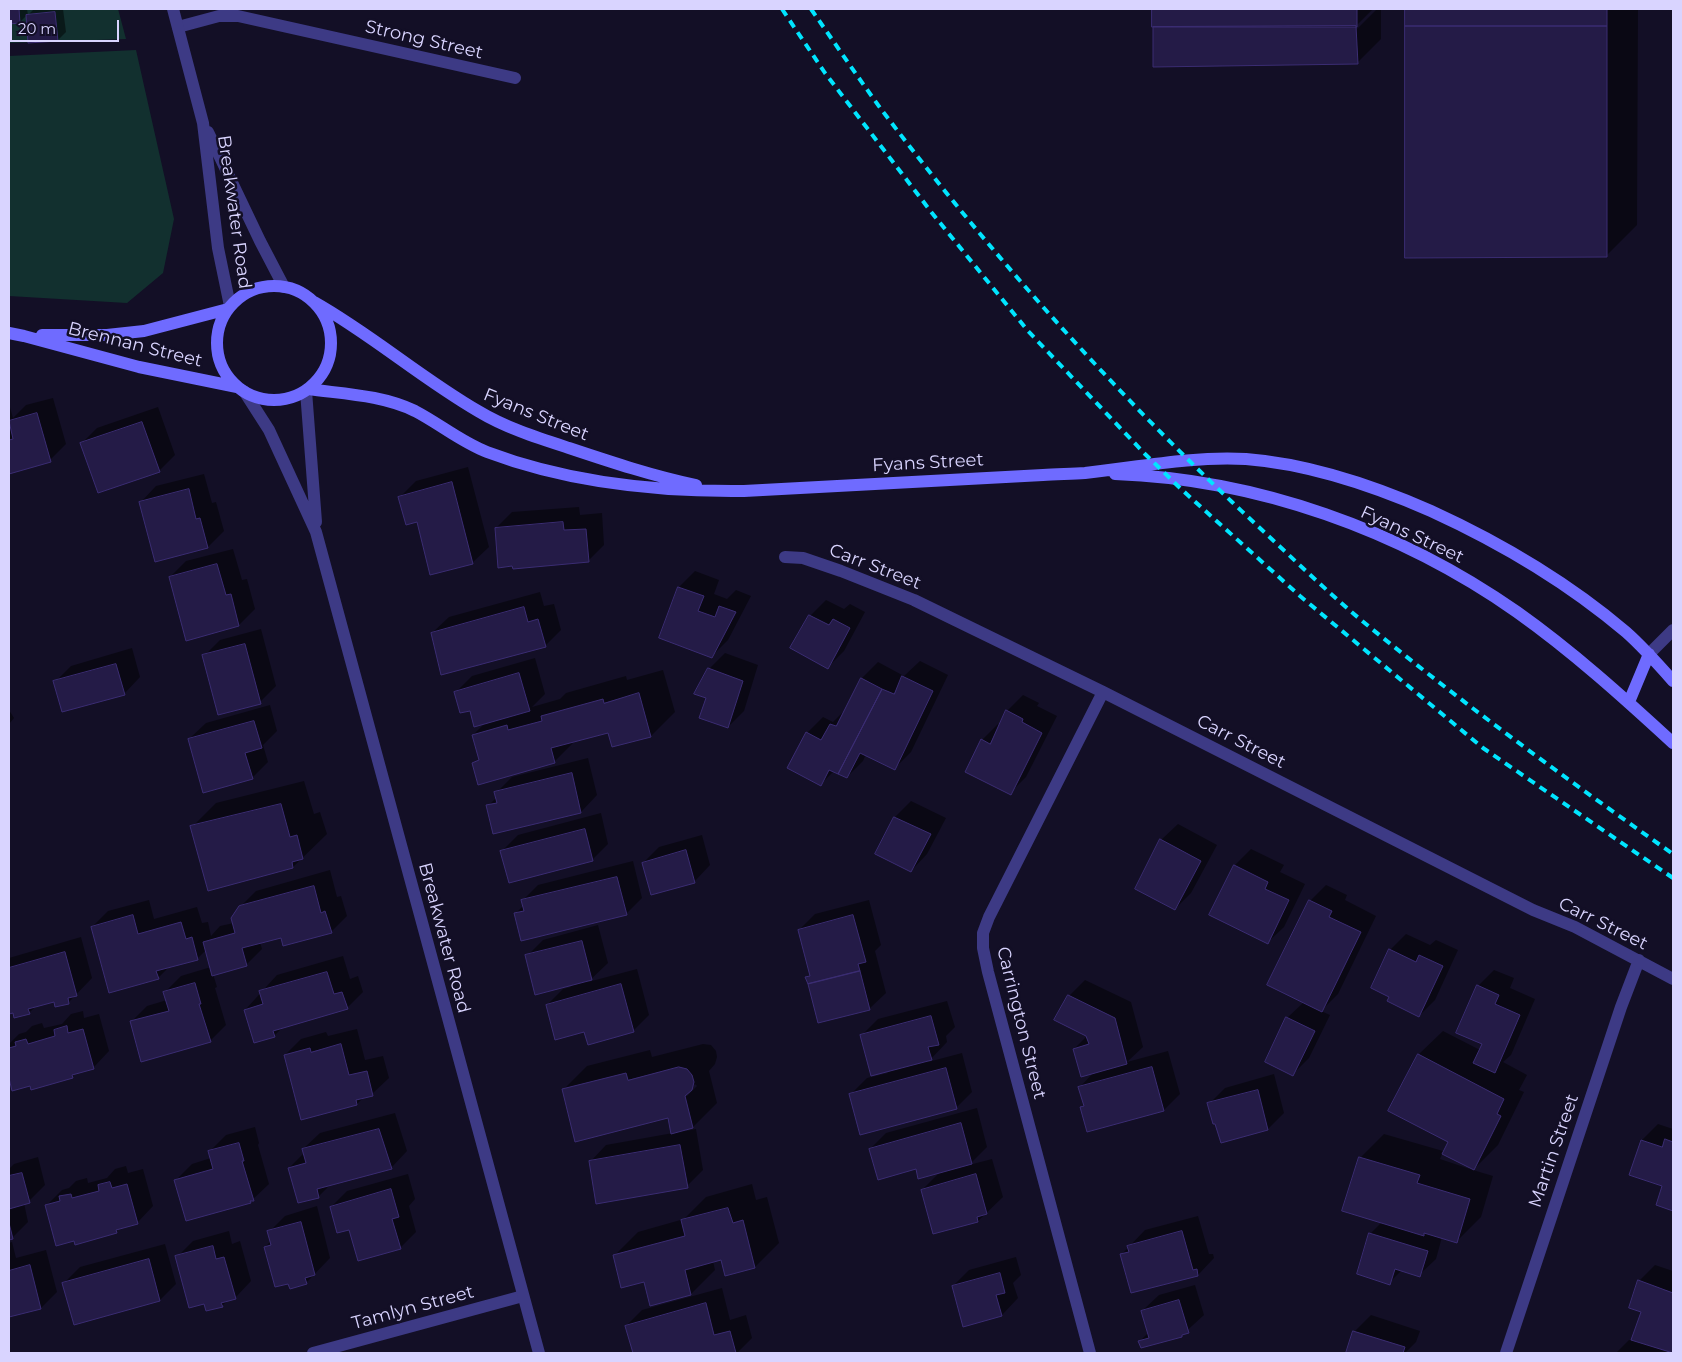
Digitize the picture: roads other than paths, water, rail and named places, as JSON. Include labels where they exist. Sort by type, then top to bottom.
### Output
[{"type":"main road","points":[[269,286],[284,287],[300,292],[314,302],[324,315],[330,330],[331,347],[328,363],[307,390],[294,397],[268,400],[255,397],[240,389],[226,374],[219,358],[217,341],[220,324],[229,308],[241,296],[254,289],[269,286]]},
{"type":"main road","name":"Fyans Street","points":[[314,302],[345,320],[458,399],[495,421],[630,469],[707,487],[744,491]]},
{"type":"main road","name":"Brennan Street","points":[[24,336],[130,333],[162,327],[229,308]]},
{"type":"main road","name":"Brennan Street","points":[[9,333],[138,367],[240,389]]},
{"type":"main road","name":"Fyans Street","points":[[307,390],[347,392],[396,404],[415,411],[484,451],[554,472],[612,484],[639,487],[744,491],[1085,472],[1190,459],[1246,460],[1298,467],[1367,485],[1395,495],[1481,535],[1516,554],[1606,616],[1648,654],[1673,681]]},
{"type":"main road","name":"Fyans Street","points":[[1085,472],[1174,478],[1243,490],[1364,529],[1407,549],[1483,590],[1537,627],[1671,737]]},
{"type":"main road","points":[[1629,702],[1648,654]]},
{"type":"street","name":"Breakwater Road","points":[[173,9],[204,123],[217,239],[229,308]]},
{"type":"street","name":"Strong Street","points":[[178,27],[219,16],[238,16],[515,78]]},
{"type":"street","name":"Breakwater Road","points":[[204,123],[284,287]]},
{"type":"street","name":"Breakwater Road","points":[[240,389],[269,430],[316,532],[539,1353]]},
{"type":"street","name":"Breakwater Road","points":[[307,390],[316,532]]},
{"type":"street","name":"Carr Street","points":[[785,557],[803,558],[884,587],[914,600],[1103,692],[1533,910],[1575,927],[1673,979]]},
{"type":"street","points":[[1648,654],[1673,630]]},
{"type":"street","name":"Carrington Street","points":[[1090,1353],[999,1016],[983,948],[983,933],[988,917],[1103,692]]},
{"type":"street","name":"Martin Street","points":[[1506,1353],[1621,1007],[1639,960]]},
{"type":"street","name":"Tamlyn Street","points":[[313,1353],[523,1296]]},
{"type":"railway","points":[[782,9],[825,73],[932,213],[1028,331],[1145,454],[1300,596],[1483,748],[1673,878]]},
{"type":"railway","points":[[811,9],[881,109],[966,217],[1056,321],[1198,470],[1361,620],[1514,740],[1673,854]]}]
